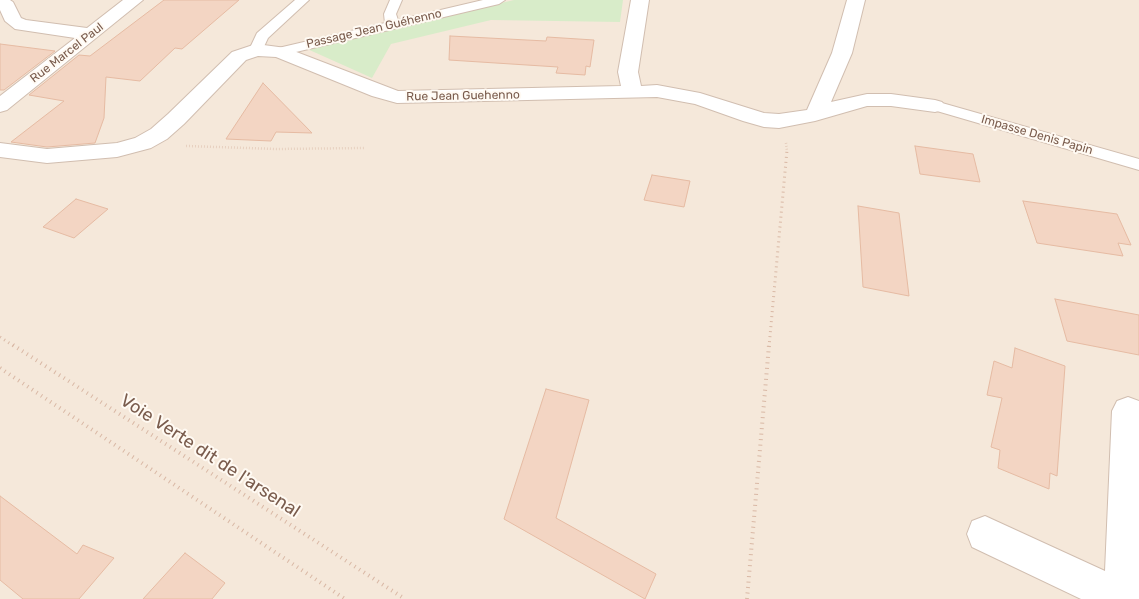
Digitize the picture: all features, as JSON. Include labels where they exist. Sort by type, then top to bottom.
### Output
[{"type":"street","name":"Rue Marcel Paul","points":[[0,106],[134,0]]},
{"type":"street","points":[[632,92],[628,72],[640,0]]},
{"type":"street","points":[[815,115],[842,53],[856,0]]},
{"type":"street","points":[[0,1],[7,6],[14,21],[21,25],[90,34]]},
{"type":"street","name":"Rue Jean Guehenno","points":[[256,50],[267,49],[279,52],[379,92],[397,97],[657,91],[681,94],[743,115],[779,121],[815,115],[867,100],[891,100],[934,106]]},
{"type":"street","points":[[0,150],[48,156],[117,150],[143,143],[159,134],[176,119],[239,56],[256,50]]},
{"type":"street","points":[[985,534],[1122,599],[1128,411]]},
{"type":"lane","points":[[256,50],[262,36],[302,0]]},
{"type":"lane","points":[[392,25],[390,14],[396,0]]},
{"type":"lane","name":"Passage Jean Guéhenno","points":[[279,52],[498,0]]},
{"type":"lane","name":"Impasse Denis Papin","points":[[934,106],[1139,165]]},
{"type":"path","points":[[747,599],[787,147],[779,121]]},
{"type":"path","points":[[143,143],[276,149],[365,148]]},
{"type":"path","name":"Voie Verte dit de l'arsenal","points":[[0,337],[405,599]]},
{"type":"path","points":[[0,368],[345,599]]},
{"type":"shaded area","points":[[0,0],[1139,0],[1139,599],[0,599]]},
{"type":"green space","points":[[514,0],[623,0],[620,22],[491,20],[391,44],[372,78],[305,48]]},
{"type":"building","points":[[164,0],[239,0],[182,49],[175,48],[140,81],[106,77],[104,118],[95,143],[47,147],[11,142],[64,101],[29,95],[79,55],[90,56]]},
{"type":"building","points":[[450,36],[546,41],[547,37],[594,40],[590,67],[586,66],[585,75],[556,73],[558,67],[449,60]]},
{"type":"building","points":[[0,44],[55,51],[4,90],[0,90]]},
{"type":"building","points":[[263,83],[312,133],[276,132],[271,141],[226,139]]},
{"type":"building","points":[[915,146],[973,154],[980,182],[920,174]]},
{"type":"building","points":[[652,175],[690,181],[684,207],[644,200]]},
{"type":"building","points":[[76,199],[108,209],[74,238],[43,227]]},
{"type":"building","points":[[1023,201],[1117,214],[1131,245],[1118,243],[1123,256],[1037,243]]},
{"type":"building","points":[[858,206],[899,213],[909,296],[863,287]]},
{"type":"building","points":[[1055,299],[1139,315],[1139,355],[1067,341]]},
{"type":"building","points":[[1015,348],[1065,366],[1057,476],[1050,473],[1049,489],[998,468],[1000,450],[991,447],[1002,398],[987,395],[994,361],[1012,368]]},
{"type":"building","points":[[546,389],[589,400],[556,518],[656,574],[645,599],[504,519]]},
{"type":"building","points":[[0,496],[77,554],[83,545],[114,558],[79,599],[23,599],[0,580]]},
{"type":"building","points":[[185,553],[225,583],[212,599],[143,599]]}]
